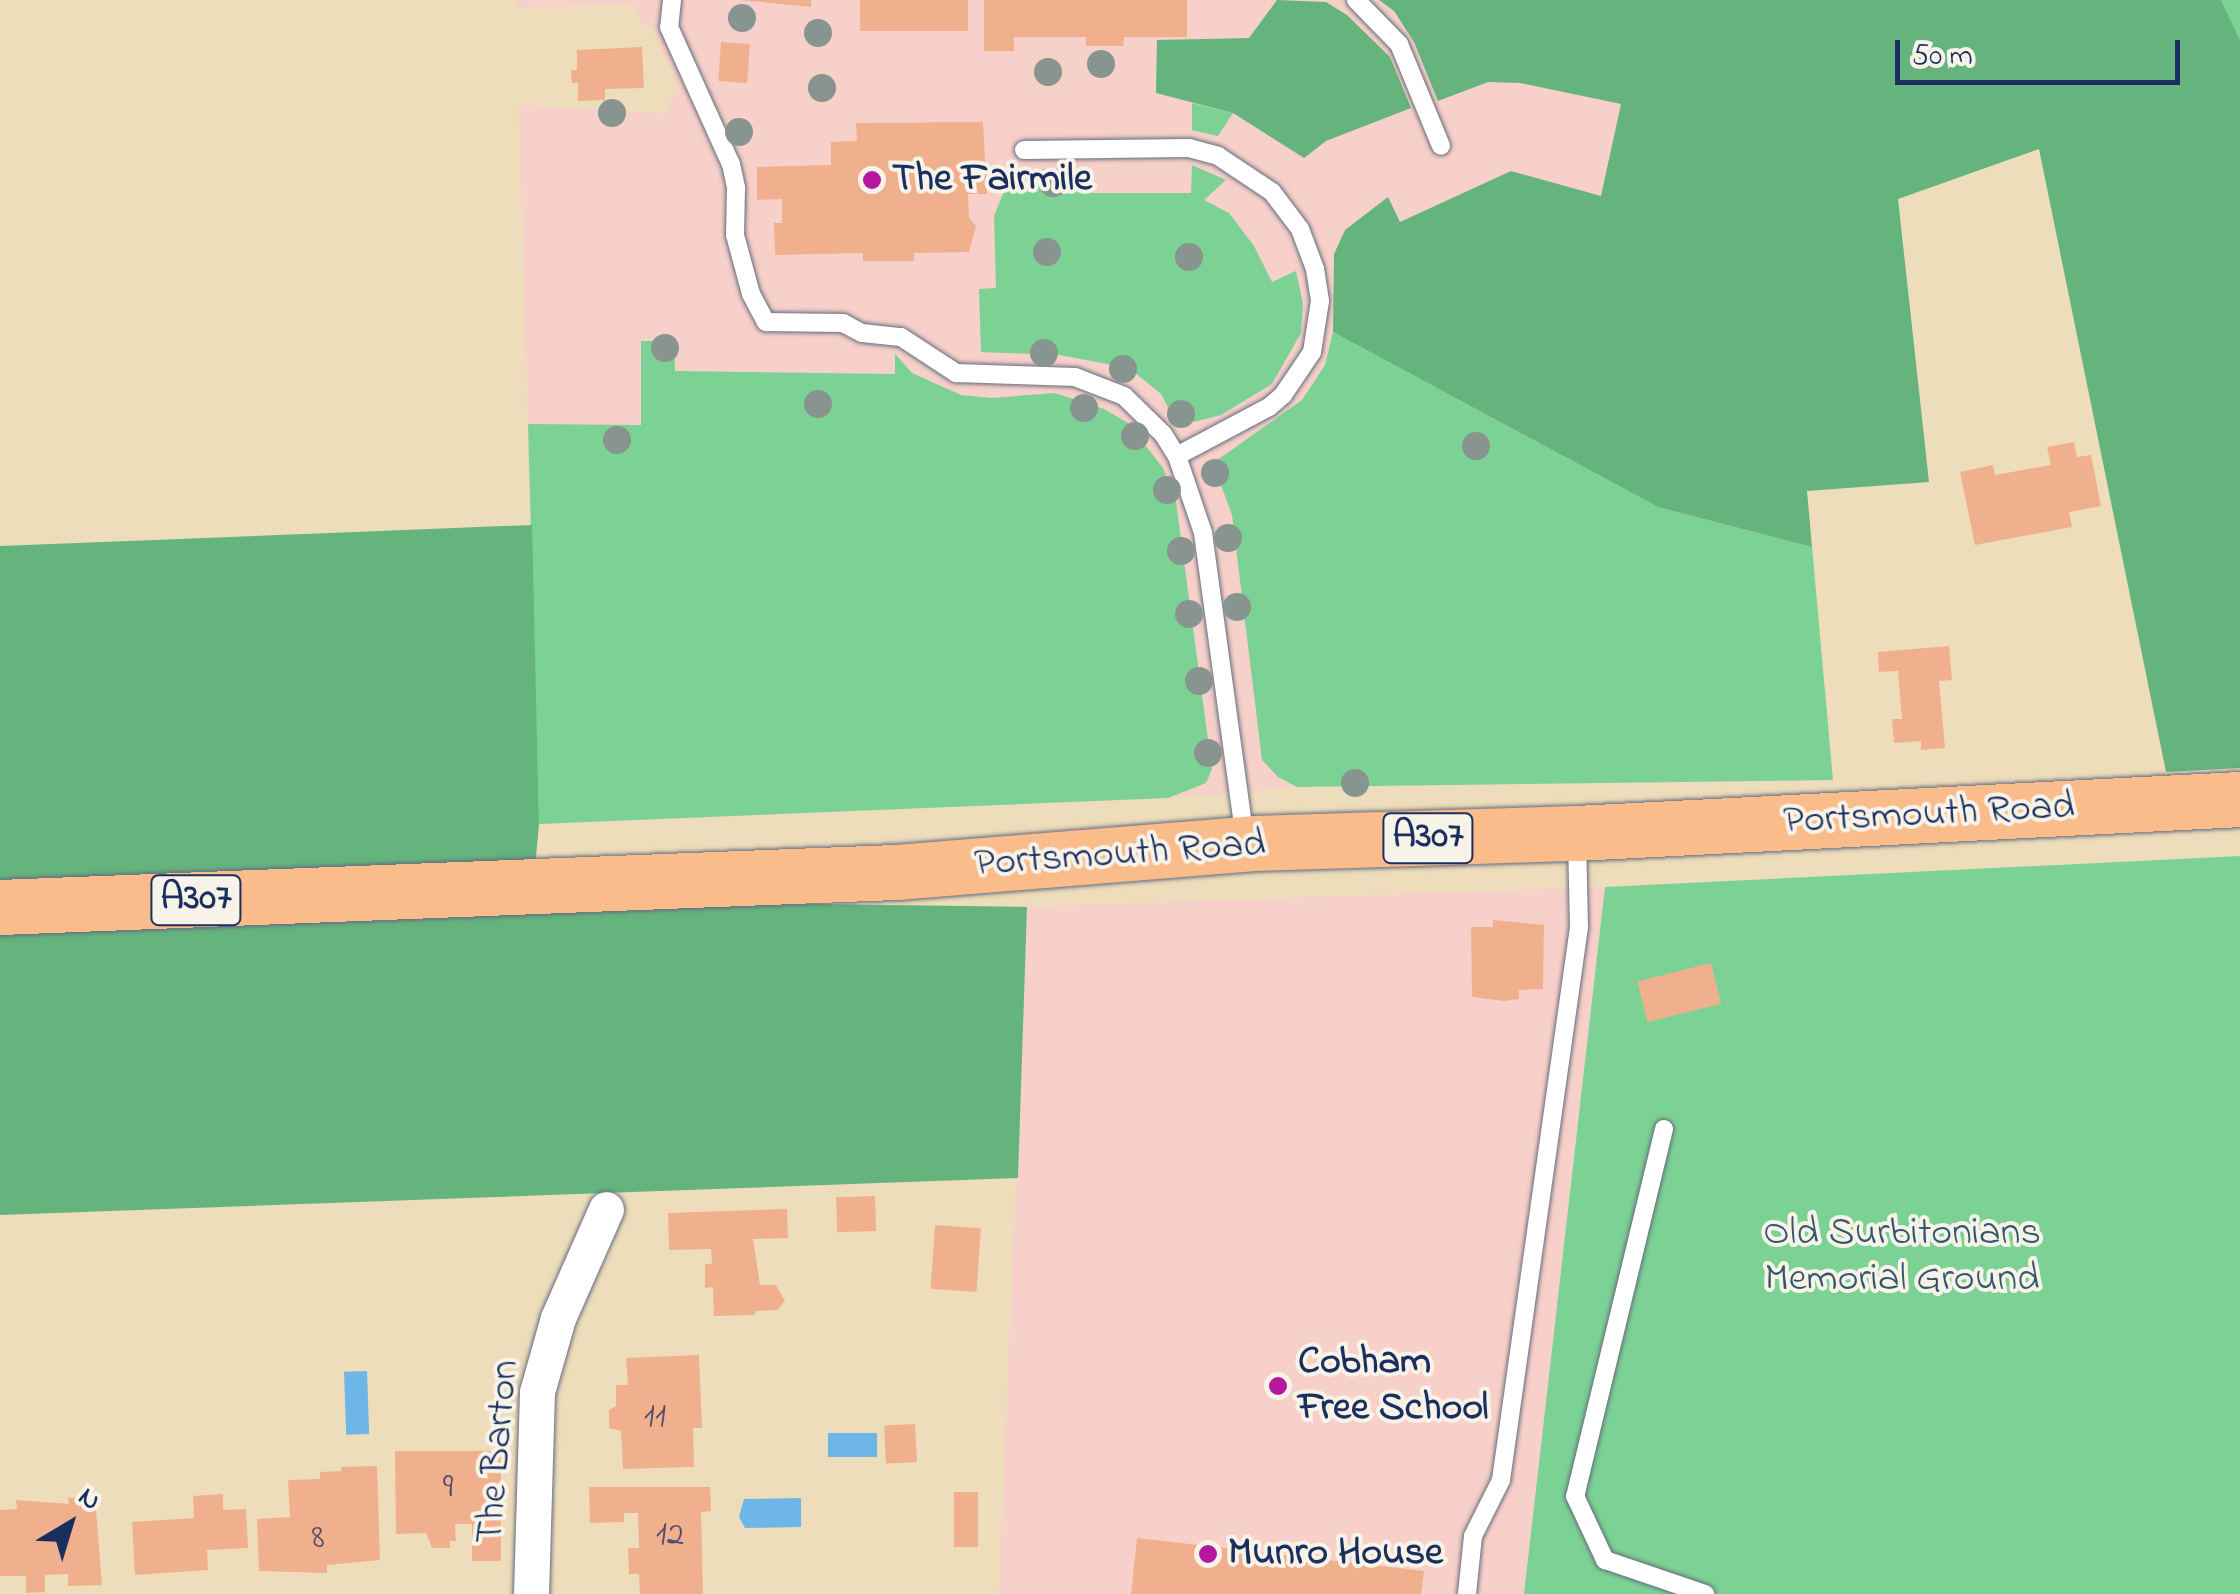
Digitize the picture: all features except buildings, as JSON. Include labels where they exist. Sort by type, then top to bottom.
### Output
[{"type":"main road","name":"Portsmouth Road","points":[[0,908],[896,872],[1245,844],[1576,834],[2240,799]]},
{"type":"street","name":"The Barton","points":[[531,1594],[538,1392],[558,1318],[606,1209]]},
{"type":"lane","points":[[672,0],[669,28],[731,164],[736,188],[735,235],[750,294],[766,322],[843,323],[862,333],[900,338],[956,373],[1043,374],[1102,385],[1144,412],[1177,456],[1203,533],[1245,844]]},
{"type":"lane","points":[[1356,0],[1398,44],[1442,146]]},
{"type":"lane","points":[[1024,150],[1190,148],[1218,156],[1272,192],[1300,229],[1316,268],[1320,302],[1312,352],[1284,395],[1269,408],[1177,456]]},
{"type":"lane","points":[[1467,1594],[1473,1536],[1501,1480],[1579,927],[1576,834]]},
{"type":"lane","points":[[1664,1129],[1575,1496],[1605,1560],[1705,1594]]},
{"type":"shaded area","points":[[516,0],[1964,0],[2039,149],[1898,199],[1929,482],[1806,491],[1833,780],[1297,787],[1168,798],[539,824],[519,105],[668,114],[673,93],[680,92],[652,26],[641,25],[636,5],[517,7]]},
{"type":"shaded area","name":"Cobham Free School","points":[[1605,887],[1524,1594],[999,1594],[1027,907]]},
{"type":"green space","points":[[1277,0],[1326,2],[1347,15],[1390,57],[1411,108],[1326,141],[1304,158],[1233,113],[1156,93],[1157,40],[1249,38]]},
{"type":"green space","points":[[1379,0],[2221,0],[2240,40],[2240,768],[2166,772],[2039,149],[1898,199],[1929,482],[1807,491],[1812,547],[1658,507],[1333,332],[1334,254],[1345,230],[1388,197],[1400,222],[1511,171],[1601,196],[1621,104],[1520,83],[1488,82],[1438,101],[1414,42],[1394,11]]},
{"type":"green space","points":[[2221,0],[2240,0],[2240,40]]},
{"type":"green space","points":[[1192,103],[1233,113],[1218,136],[1192,130]]},
{"type":"green space","points":[[1192,165],[1226,180],[1204,200],[1229,213],[1254,246],[1272,282],[1296,271],[1303,304],[1301,333],[1272,384],[1221,415],[1194,422],[1171,413],[1161,394],[1129,368],[1059,355],[981,352],[979,289],[996,288],[994,216],[1013,169],[1090,169],[1092,193],[1191,193]]},
{"type":"green space","points":[[1333,332],[1658,507],[1812,547],[1833,780],[1297,787],[1278,777],[1262,760],[1232,515],[1213,463],[1302,400],[1325,365]]},
{"type":"green space","points":[[641,341],[674,341],[675,371],[895,374],[895,354],[912,373],[961,395],[992,398],[1055,393],[1104,409],[1128,423],[1163,468],[1176,502],[1212,769],[1206,783],[1168,798],[539,824],[528,424],[641,425]]},
{"type":"green space","points":[[532,525],[539,824],[532,900],[1027,907],[1018,1178],[0,1215],[0,546]]},
{"type":"green space","name":"Old Surbitonians Memorial Ground","points":[[2240,856],[2240,1594],[1524,1594],[1605,887]]},
{"type":"water","points":[[367,1371],[369,1434],[346,1435],[344,1372]]},
{"type":"water","points":[[828,1433],[877,1433],[877,1457],[828,1457]]},
{"type":"water","points":[[801,1498],[801,1527],[745,1528],[739,1517],[744,1499]]},
{"type":"place","name":"The Fairmile","points":[[872,180]]},
{"type":"place","name":"Cobham Free School","points":[[1278,1386]]},
{"type":"place","name":"Munro House","points":[[1208,1554]]}]
